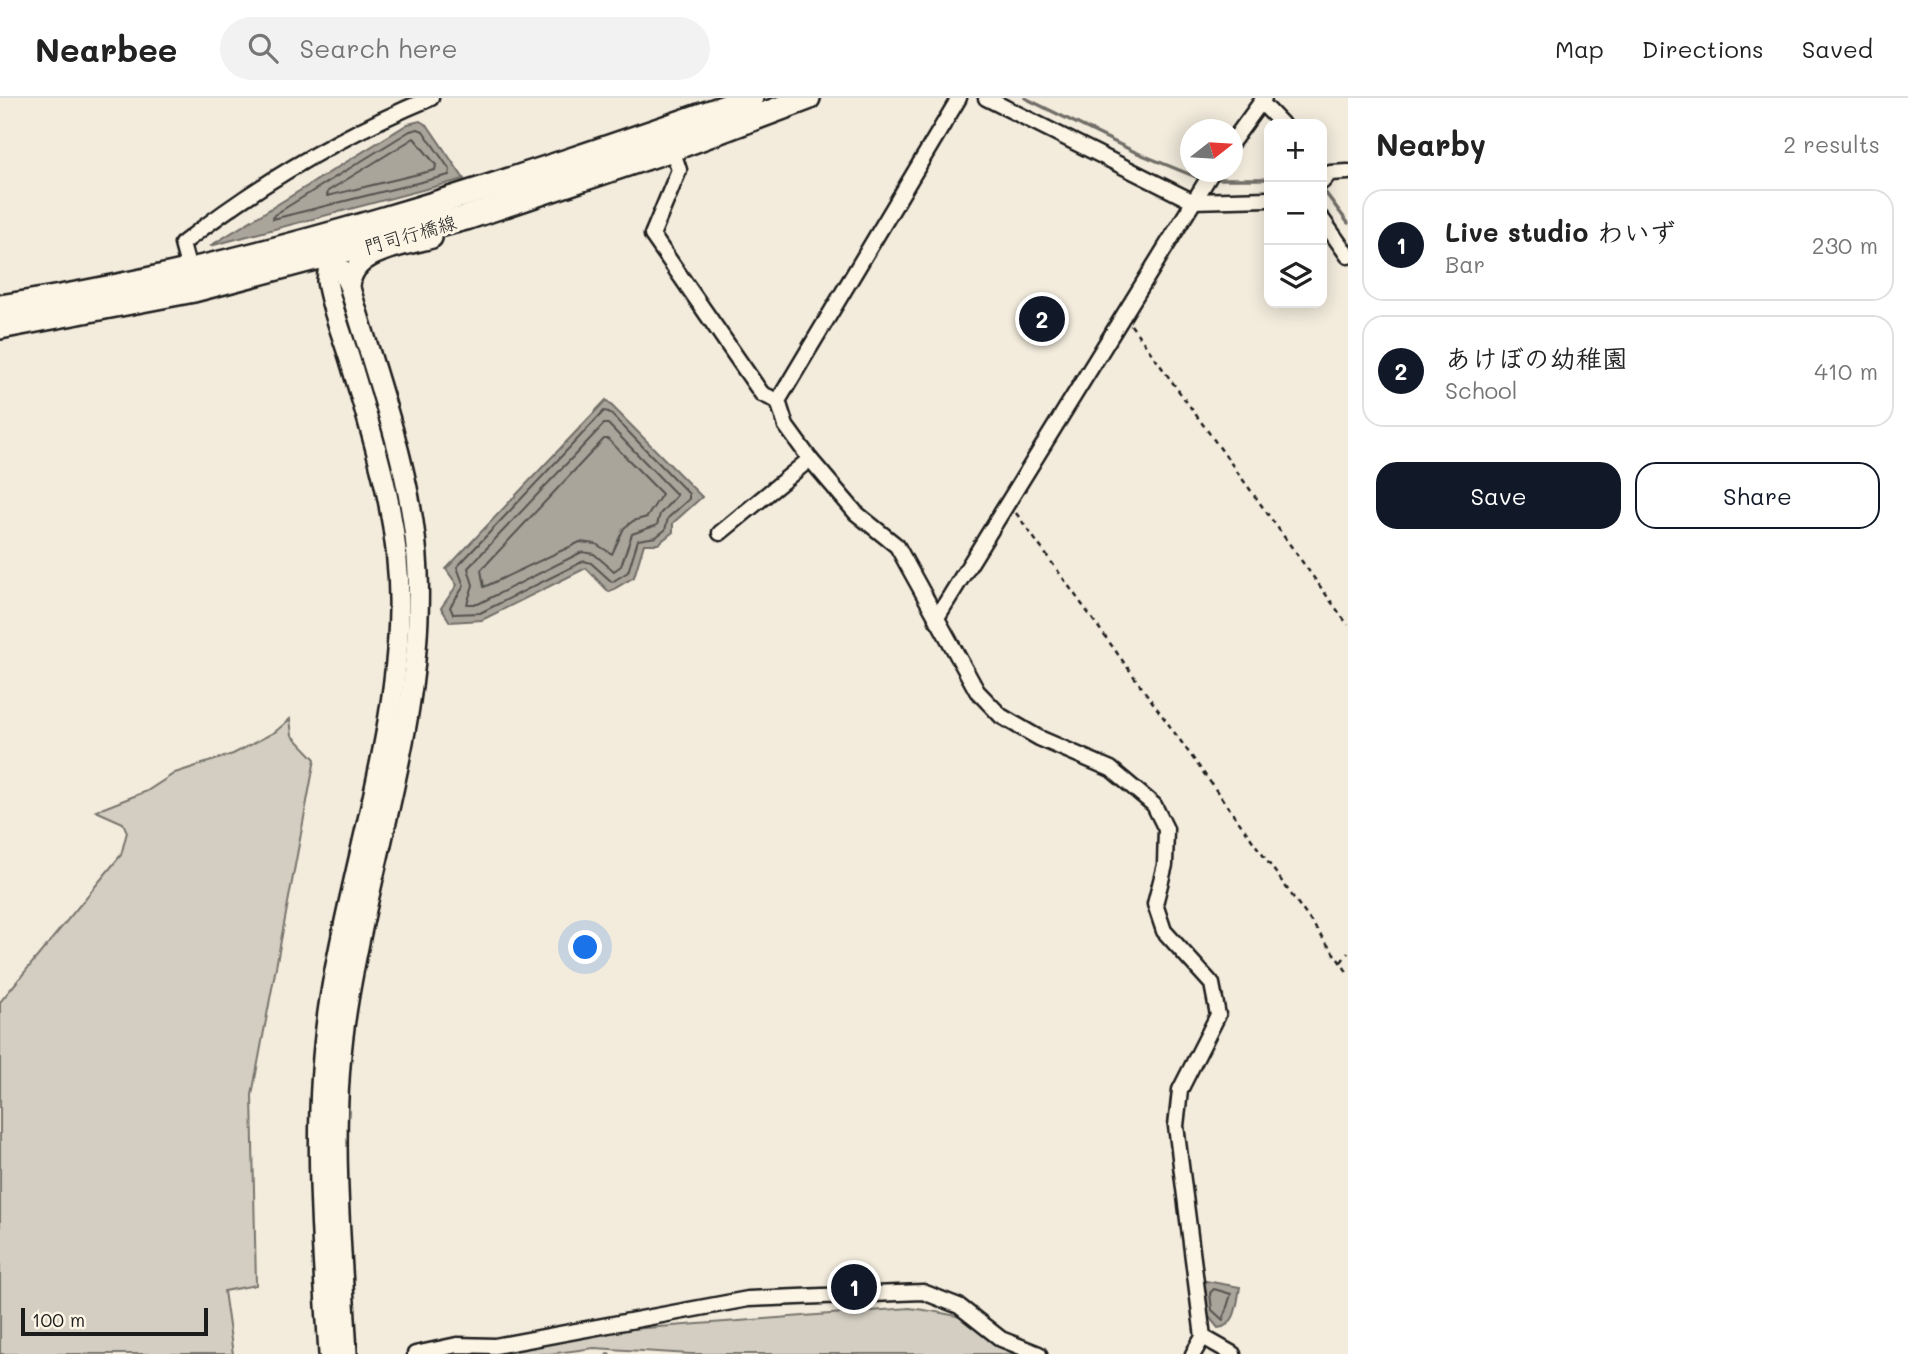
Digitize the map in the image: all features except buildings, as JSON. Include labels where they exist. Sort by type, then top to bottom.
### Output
[{"type":"main road","name":"門司行橋線","points":[[0,327],[194,290],[466,218],[669,138],[751,98]]},
{"type":"main road","name":"門司行橋線","points":[[0,307],[189,270],[348,232],[808,98]]},
{"type":"main road","points":[[30,302],[80,301],[310,251],[330,256]]},
{"type":"street","points":[[189,270],[183,244],[253,190],[391,115],[431,98]]},
{"type":"street","points":[[959,98],[778,401],[786,426],[810,459],[856,513],[897,546],[976,691],[1001,716],[1039,738],[1111,769],[1154,805],[1166,830],[1166,865],[1155,904],[1164,931],[1212,984],[1218,1015],[1180,1090],[1176,1126],[1203,1337],[1193,1354]]},
{"type":"street","points":[[986,98],[1192,201],[1264,200]]},
{"type":"street","points":[[1243,128],[1262,100],[1278,119]]},
{"type":"street","points":[[669,138],[680,170],[652,235],[762,394],[778,401]]},
{"type":"street","points":[[1327,173],[1348,172]]},
{"type":"street","points":[[936,619],[1205,182]]},
{"type":"street","points":[[350,288],[352,271],[365,260],[438,236],[466,218]]},
{"type":"street","points":[[1327,226],[1348,256]]},
{"type":"street","points":[[330,1354],[317,1158],[322,1057],[330,997],[383,740],[399,612],[398,554],[386,480],[328,290],[330,256],[348,232]]},
{"type":"street","points":[[330,256],[342,270],[350,288],[404,477],[416,548],[418,612],[408,713],[360,937],[340,1059],[335,1157],[346,1354]]},
{"type":"street","points":[[294,264],[312,268],[328,290]]},
{"type":"street","points":[[720,533],[810,459]]},
{"type":"street","points":[[415,1354],[457,1345],[495,1346],[748,1300],[923,1292],[959,1306],[1001,1347],[1039,1354]]},
{"type":"street","points":[[1203,1337],[1233,1354]]},
{"type":"path","points":[[1123,314],[1348,625]]},
{"type":"path","points":[[1008,502],[1348,973]]},
{"type":"path","points":[[1341,962],[1348,953]]},
{"type":"shaded area","points":[[290,719],[292,735],[315,759],[252,1095],[256,1285],[224,1291],[233,1354],[0,1354],[0,1002],[121,855],[127,832],[123,823],[96,811],[147,791],[175,773],[233,754],[275,732]]},
{"type":"shaded area","points":[[910,1308],[954,1315],[982,1325],[994,1332],[1014,1354],[690,1354],[594,1348],[549,1354],[474,1354],[517,1349],[605,1331]]},
{"type":"water","points":[[420,121],[428,126],[464,179],[210,246],[408,124]]},
{"type":"water","points":[[606,400],[702,497],[673,523],[673,532],[658,544],[644,544],[634,577],[609,592],[586,568],[482,620],[450,622],[441,608],[457,585],[446,569]]},
{"type":"water","points":[[1200,1280],[1240,1287],[1233,1318],[1224,1326],[1218,1328],[1205,1312]]},
{"type":"waterway","points":[[1025,98],[1135,152],[1180,170]]},
{"type":"waterway","points":[[1243,179],[1264,179]]},
{"type":"waterway","points":[[1327,195],[1348,223]]},
{"type":"place","name":"あけぼの幼稚園","points":[[1042,319]]},
{"type":"place","name":"Live studio わいず","points":[[854,1287]]}]
